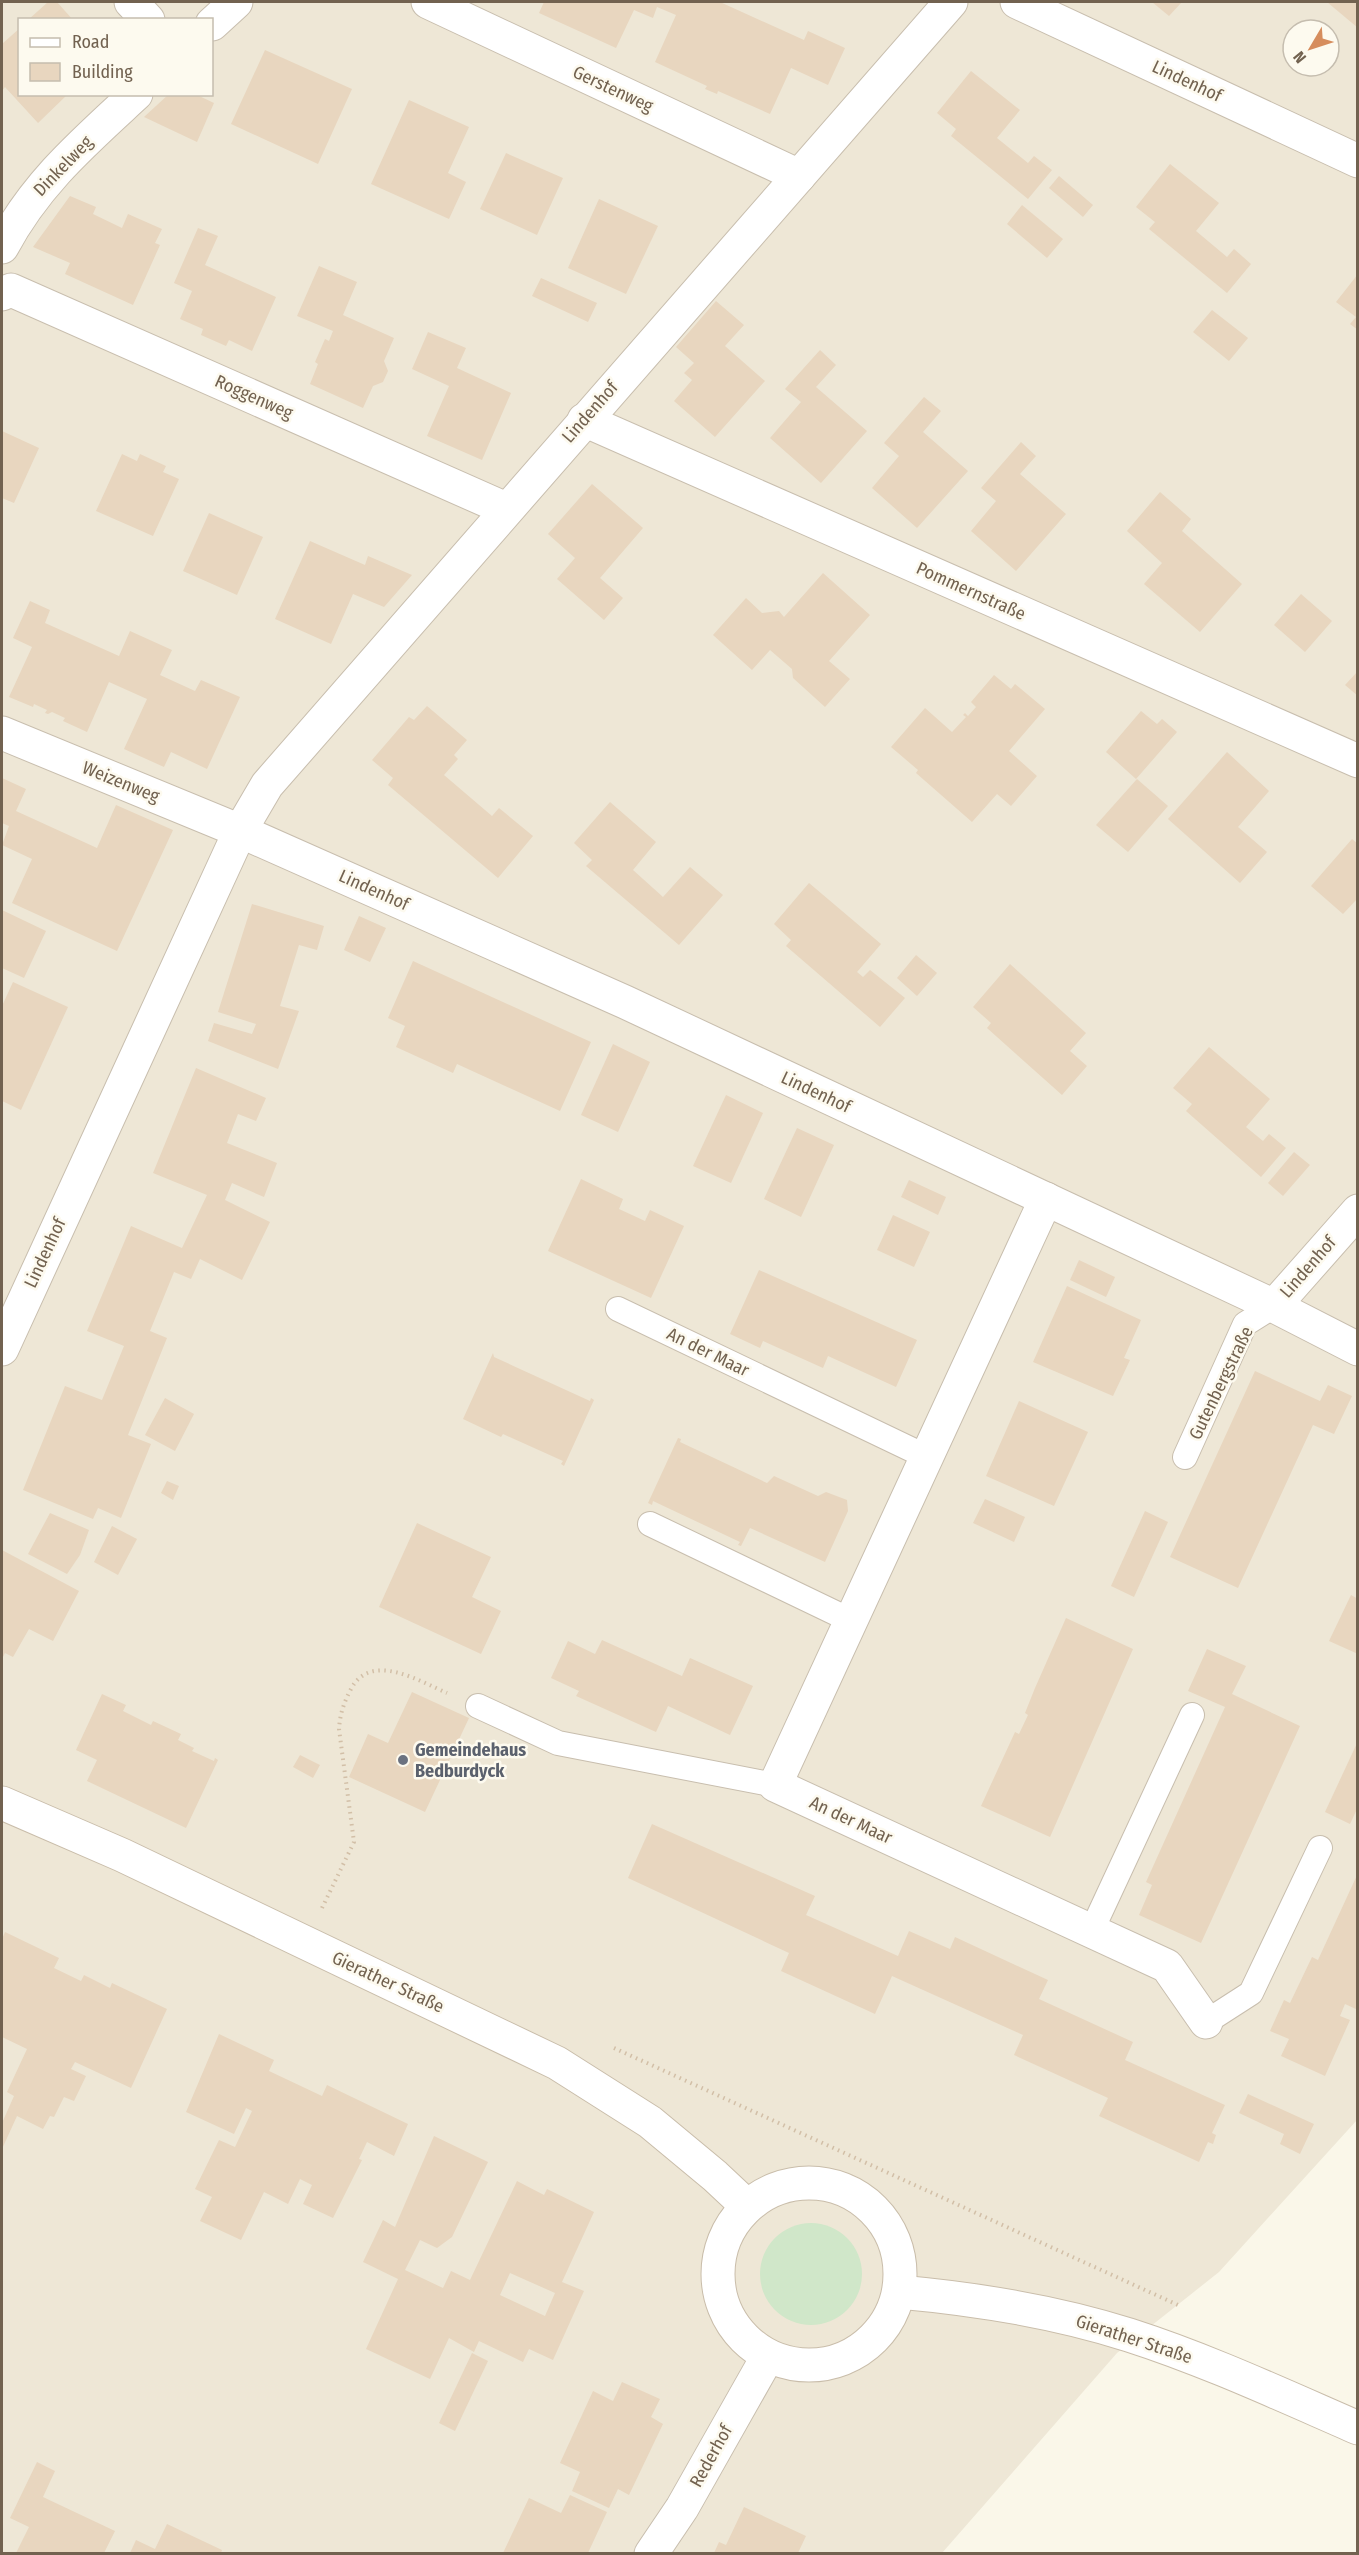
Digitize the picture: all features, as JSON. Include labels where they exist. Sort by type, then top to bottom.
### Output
[{"type":"street","points":[[131,2],[146,18]]},
{"type":"street","points":[[213,23],[236,2]]},
{"type":"street","name":"Gerstenweg","points":[[428,2],[799,176]]},
{"type":"street","name":"Lindenhof","points":[[2,1349],[256,800],[279,769],[506,508],[951,2]]},
{"type":"street","name":"Lindenhof","points":[[1017,2],[1358,161]]},
{"type":"street","name":"Dinkelweg","points":[[2,247],[19,216],[45,180],[134,96]]},
{"type":"street","name":"Roggenweg","points":[[2,294],[11,290],[506,508]]},
{"type":"street","name":"Pommernstraße","points":[[584,420],[1358,761]]},
{"type":"street","name":"Weizenweg","points":[[2,733],[240,831]]},
{"type":"street","name":"Lindenhof","points":[[240,831],[625,1002],[1274,1306],[1358,1211]]},
{"type":"street","points":[[775,1785],[1046,1199]]},
{"type":"street","points":[[1274,1306],[1358,1349]]},
{"type":"street","name":"An der Maar","points":[[775,1785],[1167,1966],[1206,2022]]},
{"type":"street","name":"Gierather Straße","points":[[2,1803],[122,1855],[533,2051],[579,2076],[658,2129],[747,2206]]},
{"type":"street","points":[[810,2181],[833,2185],[854,2193],[873,2208],[887,2226],[897,2246],[901,2269],[899,2292],[886,2325],[861,2350],[845,2358],[811,2366],[793,2364],[756,2348],[739,2332],[726,2313],[719,2291],[718,2267],[722,2245],[732,2224],[747,2206],[765,2193],[787,2184],[810,2181]]},
{"type":"street","name":"Gierather Straße","points":[[899,2292],[998,2304],[1078,2320],[1127,2334],[1214,2365],[1358,2428]]},
{"type":"street","name":"Rederhof","points":[[651,2553],[682,2508],[768,2355]]},
{"type":"lane","name":"Gutenbergstraße","points":[[1185,1457],[1245,1324],[1274,1306]]},
{"type":"lane","name":"An der Maar","points":[[618,1309],[927,1457]]},
{"type":"lane","points":[[650,1524],[852,1621]]},
{"type":"lane","points":[[478,1706],[558,1743],[775,1785]]},
{"type":"lane","points":[[1092,1930],[1192,1715]]},
{"type":"lane","name":"An der Maar","points":[[1206,2022],[1251,1993],[1320,1848]]},
{"type":"path","points":[[305,1943],[354,1842],[339,1729],[341,1710],[354,1683],[367,1672],[381,1670],[416,1680],[478,1706]]},
{"type":"path","points":[[605,2044],[1183,2308]]},
{"type":"shaded area","points":[[2,2],[1357,2],[1357,2120],[1219,2272],[1117,2353],[942,2553],[2,2554]]},
{"type":"green space","points":[[811,2223],[830,2227],[847,2238],[858,2255],[862,2274],[858,2293],[847,2310],[830,2321],[811,2325],[792,2321],[775,2310],[764,2293],[760,2274],[764,2255],[775,2238],[792,2227]]},
{"type":"building","points":[[48,2],[57,2],[71,18],[30,18]]},
{"type":"building","points":[[544,2],[720,2],[804,40],[808,31],[845,48],[828,85],[791,68],[770,114],[718,91],[717,94],[705,89],[707,86],[655,62],[676,15],[657,7],[653,18],[634,10],[616,48],[539,13]]},
{"type":"building","points":[[1152,2],[1182,2],[1169,16]]},
{"type":"building","points":[[1327,2],[1358,2],[1358,28]]},
{"type":"building","points":[[18,30],[18,96],[66,96],[38,123],[5,87],[2,91],[2,44]]},
{"type":"building","points":[[265,50],[352,89],[318,164],[231,124]]},
{"type":"building","points":[[971,71],[1020,110],[997,138],[1028,163],[1034,156],[1052,170],[1028,199],[951,136],[956,129],[937,113]]},
{"type":"building","points":[[167,96],[199,96],[214,103],[197,142],[144,117]]},
{"type":"building","points":[[409,100],[469,127],[448,173],[466,182],[449,219],[371,184]]},
{"type":"building","points":[[506,153],[563,178],[537,235],[480,209]]},
{"type":"building","points":[[1170,164],[1219,203],[1196,231],[1227,257],[1234,249],[1251,264],[1227,293],[1149,229],[1155,222],[1136,207]]},
{"type":"building","points":[[1059,176],[1093,205],[1083,217],[1049,188]]},
{"type":"building","points":[[70,196],[96,207],[93,214],[122,228],[128,214],[162,229],[155,243],[160,245],[133,305],[65,274],[70,263],[33,247]]},
{"type":"building","points":[[599,199],[658,226],[626,294],[568,268]]},
{"type":"building","points":[[1022,205],[1063,239],[1047,258],[1007,224]]},
{"type":"building","points":[[198,228],[218,236],[205,265],[276,297],[252,351],[229,340],[226,346],[201,335],[203,329],[180,319],[192,291],[174,283]]},
{"type":"building","points":[[319,266],[357,282],[343,315],[394,338],[384,361],[388,371],[383,382],[373,386],[363,408],[310,384],[318,364],[315,362],[325,339],[329,341],[333,331],[297,316]]},
{"type":"building","points":[[1358,274],[1358,330],[1350,324],[1356,317],[1336,302]]},
{"type":"building","points":[[541,278],[597,303],[588,322],[532,296]]},
{"type":"building","points":[[716,301],[744,325],[725,346],[765,381],[715,437],[674,401],[692,380],[684,373],[694,363],[676,347]]},
{"type":"building","points":[[1212,310],[1248,338],[1229,361],[1193,332]]},
{"type":"building","points":[[428,332],[466,348],[457,368],[511,393],[482,460],[427,436],[449,386],[412,369]]},
{"type":"building","points":[[820,350],[836,365],[816,387],[867,431],[821,483],[770,438],[801,402],[785,389]]},
{"type":"building","points":[[924,397],[941,411],[923,432],[968,471],[917,528],[872,488],[899,456],[884,443]]},
{"type":"building","points":[[2,431],[39,448],[14,503],[2,498]]},
{"type":"building","points":[[1021,442],[1036,456],[1020,474],[1066,514],[1016,571],[971,531],[996,501],[981,488]]},
{"type":"building","points":[[122,454],[137,461],[140,454],[166,466],[163,472],[179,479],[153,536],[96,511]]},
{"type":"building","points":[[592,484],[643,528],[600,578],[623,598],[604,620],[557,579],[575,558],[548,534]]},
{"type":"building","points":[[1160,492],[1191,519],[1182,531],[1242,584],[1200,632],[1144,584],[1162,563],[1127,531]]},
{"type":"building","points":[[209,513],[263,537],[237,595],[183,571]]},
{"type":"building","points":[[310,541],[365,565],[368,556],[412,575],[384,607],[353,594],[331,644],[275,619]]},
{"type":"building","points":[[823,573],[870,615],[829,661],[850,679],[825,707],[793,678],[792,669],[770,650],[752,670],[713,635],[746,598],[762,613],[779,611],[784,617]]},
{"type":"building","points":[[1301,594],[1332,621],[1305,652],[1274,625]]},
{"type":"building","points":[[30,601],[50,610],[45,623],[119,656],[130,631],[172,650],[160,675],[195,691],[201,680],[240,697],[207,769],[171,752],[164,767],[124,749],[147,699],[109,682],[87,732],[63,721],[65,718],[52,712],[45,713],[47,710],[34,704],[33,707],[9,697],[32,647],[13,638]]},
{"type":"building","points":[[1358,671],[1358,696],[1345,685]]},
{"type":"building","points":[[994,675],[1011,689],[1015,684],[1045,709],[1009,751],[1037,776],[1011,806],[997,794],[972,822],[916,773],[918,770],[891,747],[925,708],[952,732],[966,717],[963,715],[965,713],[968,716],[976,707],[971,702]]},
{"type":"building","points":[[427,706],[467,740],[454,755],[458,759],[444,775],[492,816],[499,808],[533,836],[498,878],[388,785],[393,778],[372,760],[409,717],[414,720]]},
{"type":"building","points":[[1141,711],[1157,724],[1162,719],[1177,732],[1136,779],[1106,752]]},
{"type":"building","points":[[1227,752],[1269,791],[1238,827],[1267,852],[1240,883],[1168,819]]},
{"type":"building","points":[[2,778],[26,789],[16,811],[97,848],[116,805],[173,830],[117,951],[12,903],[32,859],[2,845],[9,826],[2,823]]},
{"type":"building","points":[[1137,779],[1168,806],[1128,852],[1096,825]]},
{"type":"building","points":[[610,802],[656,842],[633,870],[663,897],[690,867],[723,895],[679,945],[586,866],[592,860],[574,843]]},
{"type":"building","points":[[1352,839],[1358,844],[1358,898],[1343,914],[1311,886]]},
{"type":"building","points":[[809,883],[881,944],[857,972],[863,977],[870,970],[905,998],[880,1027],[786,946],[791,940],[774,924]]},
{"type":"building","points":[[252,904],[324,926],[317,950],[299,945],[280,1006],[299,1011],[278,1069],[208,1041],[214,1023],[252,1034],[256,1024],[218,1012]]},
{"type":"building","points":[[2,910],[46,931],[24,978],[2,968]]},
{"type":"building","points":[[359,916],[386,928],[370,962],[344,950]]},
{"type":"building","points":[[916,955],[937,973],[917,996],[897,978]]},
{"type":"building","points":[[413,961],[591,1042],[560,1111],[457,1064],[453,1073],[396,1047],[405,1026],[388,1018]]},
{"type":"building","points":[[1010,964],[1086,1033],[1070,1051],[1087,1066],[1062,1095],[987,1028],[991,1023],[973,1007]]},
{"type":"building","points":[[13,982],[68,1007],[21,1110],[2,1101],[2,1006]]},
{"type":"building","points":[[613,1044],[650,1062],[618,1132],[581,1115]]},
{"type":"building","points":[[1209,1047],[1270,1099],[1246,1127],[1263,1141],[1269,1134],[1286,1148],[1261,1177],[1186,1111],[1192,1104],[1173,1088]]},
{"type":"building","points":[[196,1068],[266,1098],[256,1121],[238,1114],[227,1143],[277,1163],[264,1197],[232,1183],[225,1200],[270,1222],[242,1280],[200,1259],[191,1279],[174,1272],[150,1331],[167,1338],[128,1435],[151,1444],[121,1518],[98,1508],[93,1519],[23,1490],[65,1386],[102,1400],[124,1346],[87,1331],[131,1226],[182,1248],[207,1195],[153,1173]]},
{"type":"building","points":[[726,1095],[763,1113],[731,1183],[693,1166]]},
{"type":"building","points":[[797,1128],[834,1145],[801,1217],[764,1199]]},
{"type":"building","points":[[1294,1152],[1310,1165],[1283,1196],[1268,1183]]},
{"type":"building","points":[[581,1179],[623,1199],[619,1209],[645,1221],[650,1210],[684,1226],[651,1298],[548,1251]]},
{"type":"building","points":[[909,1180],[946,1197],[938,1215],[901,1197]]},
{"type":"building","points":[[893,1215],[930,1232],[914,1267],[877,1250]]},
{"type":"building","points":[[1079,1260],[1115,1277],[1106,1297],[1070,1280]]},
{"type":"building","points":[[759,1270],[917,1340],[896,1387],[828,1356],[823,1368],[763,1341],[760,1348],[730,1334]]},
{"type":"building","points":[[1067,1286],[1141,1320],[1124,1358],[1130,1360],[1113,1396],[1033,1362]]},
{"type":"building","points":[[493,1353],[494,1357],[590,1401],[591,1398],[594,1400],[564,1466],[561,1464],[563,1461],[503,1434],[501,1437],[463,1419]]},
{"type":"building","points":[[1255,1371],[1320,1401],[1328,1385],[1352,1396],[1334,1434],[1313,1425],[1238,1588],[1170,1557]]},
{"type":"building","points":[[165,1398],[194,1414],[175,1451],[145,1435]]},
{"type":"building","points":[[1019,1401],[1088,1432],[1054,1506],[986,1476]]},
{"type":"building","points":[[678,1438],[681,1439],[680,1442],[767,1483],[774,1476],[818,1496],[826,1492],[847,1500],[848,1511],[825,1562],[750,1528],[741,1546],[738,1545],[740,1542],[653,1501],[652,1505],[648,1503]]},
{"type":"building","points":[[167,1481],[179,1486],[173,1500],[161,1493]]},
{"type":"building","points":[[985,1499],[1025,1517],[1014,1542],[973,1523]]},
{"type":"building","points":[[1145,1511],[1168,1522],[1134,1597],[1111,1586]]},
{"type":"building","points":[[50,1513],[89,1530],[80,1555],[67,1574],[28,1554]]},
{"type":"building","points":[[417,1523],[491,1557],[472,1597],[501,1611],[481,1654],[379,1607]]},
{"type":"building","points":[[112,1526],[137,1539],[118,1575],[94,1562]]},
{"type":"building","points":[[2,1550],[79,1591],[53,1641],[29,1629],[13,1657],[5,1653],[2,1659]]},
{"type":"building","points":[[1351,1595],[1358,1599],[1358,1654],[1329,1641]]},
{"type":"building","points":[[1066,1618],[1133,1649],[1050,1837],[981,1806],[1015,1732],[1019,1734],[1028,1715],[1025,1713]]},
{"type":"building","points":[[602,1640],[682,1676],[690,1658],[753,1686],[730,1735],[668,1706],[656,1732],[576,1696],[579,1691],[551,1678],[568,1641],[595,1654]]},
{"type":"building","points":[[1207,1649],[1246,1666],[1232,1694],[1300,1726],[1201,1943],[1139,1915],[1152,1885],[1146,1882],[1225,1707],[1188,1691]]},
{"type":"building","name":"Gemeindehaus Bedburdyck","points":[[412,1692],[469,1718],[425,1812],[349,1777],[368,1734],[388,1743]]},
{"type":"building","points":[[102,1694],[126,1705],[123,1711],[151,1725],[153,1721],[181,1734],[178,1740],[194,1748],[192,1751],[214,1761],[215,1758],[218,1760],[186,1828],[87,1781],[97,1760],[76,1750]]},
{"type":"building","points":[[1358,1741],[1358,1807],[1350,1824],[1325,1812]]},
{"type":"building","points":[[300,1755],[320,1765],[313,1778],[293,1767]]},
{"type":"building","points":[[652,1824],[815,1896],[806,1915],[898,1956],[909,1931],[950,1949],[955,1937],[1048,1980],[1039,1999],[1133,2042],[1125,2060],[1225,2105],[1212,2133],[1216,2135],[1213,2144],[1208,2142],[1199,2162],[1099,2116],[1108,2098],[1014,2055],[1023,2035],[892,1976],[875,2014],[781,1971],[789,1953],[628,1878]]},
{"type":"building","points":[[1358,1873],[1358,2010],[1345,2004],[1340,2016],[1350,2020],[1325,2076],[1281,2056],[1289,2039],[1270,2031],[1284,2000],[1290,2003],[1312,1957],[1318,1960]]},
{"type":"building","points":[[5,1932],[59,1958],[54,1968],[81,1981],[84,1975],[110,1988],[112,1983],[167,2009],[131,2088],[75,2062],[71,2069],[86,2076],[74,2101],[64,2097],[54,2117],[50,2116],[43,2129],[17,2116],[2,2149],[2,2123],[14,2096],[7,2092],[27,2049],[2,2037],[2,1939]]},
{"type":"building","points":[[219,2034],[274,2060],[269,2071],[322,2096],[327,2085],[408,2124],[394,2156],[367,2142],[359,2159],[362,2160],[333,2218],[303,2204],[312,2185],[300,2179],[288,2204],[264,2192],[241,2240],[200,2221],[212,2197],[195,2189],[219,2140],[235,2147],[252,2111],[246,2108],[234,2134],[186,2112]]},
{"type":"building","points":[[1248,2094],[1314,2124],[1300,2154],[1280,2144],[1284,2134],[1239,2113]]},
{"type":"building","points":[[434,2136],[488,2162],[452,2237],[437,2248],[420,2240],[405,2270],[443,2288],[451,2271],[470,2280],[517,2181],[544,2195],[547,2189],[594,2212],[562,2282],[584,2291],[553,2360],[529,2349],[523,2362],[479,2341],[474,2352],[449,2338],[430,2379],[366,2349],[398,2279],[363,2262],[383,2220],[395,2227]],"holes":[[[510,2273],[555,2293],[545,2316],[500,2295]]]},
{"type":"building","points":[[472,2353],[488,2361],[455,2431],[439,2423]]},
{"type":"building","points":[[622,2382],[660,2399],[651,2417],[663,2424],[629,2495],[618,2489],[609,2508],[572,2491],[580,2472],[560,2463],[593,2391],[613,2401]]},
{"type":"building","points":[[37,2462],[55,2471],[43,2497],[115,2531],[104,2553],[16,2553],[29,2527],[10,2518]]},
{"type":"building","points":[[570,2495],[607,2512],[588,2553],[503,2553],[529,2498],[561,2513]]},
{"type":"building","points":[[744,2507],[806,2536],[798,2553],[714,2553],[719,2542],[726,2545]]},
{"type":"building","points":[[167,2524],[222,2550],[221,2553],[130,2553],[136,2540],[155,2549]]},
{"type":"place","name":"Gemeindehaus Bedburdyck","points":[[403,1760]]}]
